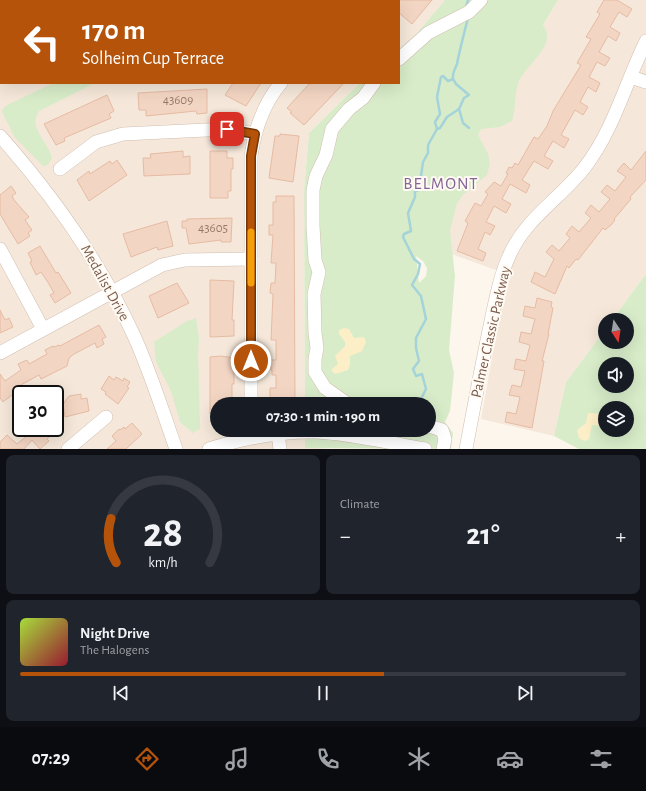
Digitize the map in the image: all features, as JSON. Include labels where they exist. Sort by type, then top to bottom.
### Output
[{"type":"street","points":[[400,58],[428,33],[462,16],[473,9],[481,0]]},
{"type":"street","name":"Palmer Classic Parkway","points":[[466,449],[481,368],[503,270],[511,252],[529,225],[572,183],[600,145],[622,100],[646,41]]},
{"type":"street","points":[[631,77],[646,82]]},
{"type":"street","points":[[251,397],[251,156],[255,134],[267,103],[280,84]]},
{"type":"street","points":[[338,397],[326,388],[315,372],[315,359],[318,348],[315,333],[314,294],[319,272],[316,260],[313,226],[313,190],[315,180],[326,155],[332,129],[373,84]]},
{"type":"street","points":[[60,169],[96,142],[123,134],[227,129],[255,134]]},
{"type":"street","name":"Medalist Drive","points":[[0,136],[24,163],[58,206],[93,258],[112,292],[150,374],[176,449]]},
{"type":"street","points":[[0,249],[43,329]]},
{"type":"street","points":[[0,353],[153,269],[173,262],[186,260],[251,260]]},
{"type":"street","points":[[68,449],[106,417]]},
{"type":"street","points":[[436,428],[442,430],[445,439],[443,449]]},
{"type":"street","points":[[209,449],[230,442],[257,437]]},
{"type":"street","points":[[278,437],[280,449]]},
{"type":"street","points":[[352,437],[425,449]]},
{"type":"shaded area","points":[[400,0],[445,0],[417,33],[400,48]]},
{"type":"shaded area","points":[[558,0],[646,0],[646,274],[617,313],[598,313],[598,339],[566,382],[554,436],[481,419],[507,274],[443,251],[452,178]]},
{"type":"shaded area","points":[[0,84],[359,84],[309,133],[304,190],[305,397],[210,397],[210,437],[305,437],[305,447],[331,449],[0,449]]},
{"type":"green space","points":[[445,0],[558,0],[543,25],[547,33],[547,40],[544,48],[521,77],[518,84],[512,121],[500,127],[481,129],[478,135],[488,154],[490,163],[487,175],[463,195],[457,203],[450,231],[455,276],[449,350],[454,373],[450,411],[445,422],[453,433],[451,449],[305,448],[305,437],[436,437],[436,397],[305,397],[304,190],[309,133],[359,84],[400,84],[400,48],[417,33]],"holes":[[[416,256],[423,261],[427,268],[426,276],[419,283]]]},
{"type":"green space","points":[[52,84],[93,84],[39,111],[36,117],[37,129],[52,158],[48,165],[43,166],[15,138],[2,112],[3,108]]},
{"type":"green space","points":[[646,274],[646,449],[579,449],[554,436],[566,382],[598,339],[598,349],[634,349],[634,313],[617,313]]},
{"type":"green space","points":[[196,318],[199,339],[200,429],[193,433],[180,422],[171,391],[156,362],[154,342],[187,321]]},
{"type":"sand","points":[[344,328],[349,329],[354,338],[364,337],[366,342],[362,351],[350,356],[350,365],[348,370],[335,374],[331,370],[338,364],[335,356],[345,346],[345,342],[339,334],[339,330]]},
{"type":"sand","points":[[588,413],[598,414],[598,426],[592,425],[589,439],[585,441],[579,438],[577,430],[586,423]]},
{"type":"building","points":[[400,0],[432,0],[412,24],[400,14]]},
{"type":"building","points":[[604,0],[617,0],[632,9],[627,17],[619,12],[610,27],[620,33],[616,41],[608,36],[599,52],[610,58],[605,66],[597,62],[589,77],[600,83],[596,92],[588,87],[580,102],[588,107],[583,115],[575,110],[561,135],[569,139],[564,148],[553,141],[544,156],[553,161],[548,169],[534,161],[522,180],[530,185],[526,193],[510,184],[502,199],[511,204],[506,213],[494,206],[486,222],[495,226],[490,235],[485,232],[478,249],[486,253],[483,261],[457,251],[468,223],[465,221],[475,203],[481,206],[488,194],[485,192],[494,182],[501,186],[508,174],[506,173],[509,167],[512,168],[515,163],[518,165],[534,137],[538,139],[547,126],[553,111],[581,65],[577,63],[591,39],[586,37],[600,14],[597,12]]},
{"type":"building","points":[[232,84],[260,84],[246,106],[225,95]]},
{"type":"building","points":[[309,84],[343,84],[304,125],[290,113],[292,112],[287,108]]},
{"type":"building","points":[[207,89],[207,113],[197,114],[196,111],[146,116],[146,110],[139,110],[138,93]]},
{"type":"building","points":[[107,95],[114,111],[109,114],[111,118],[64,138],[65,141],[56,145],[44,124]]},
{"type":"building","points":[[280,134],[299,136],[293,182],[269,178],[275,136],[280,136]]},
{"type":"building","points":[[183,151],[183,157],[190,156],[190,174],[144,176],[143,158],[151,158],[150,154]]},
{"type":"building","points":[[210,151],[227,151],[227,158],[233,158],[233,169],[231,169],[231,191],[228,191],[228,198],[210,198]]},
{"type":"building","points":[[646,151],[646,180],[630,197],[631,199],[614,219],[615,220],[611,225],[605,230],[603,228],[578,260],[576,259],[569,268],[567,266],[555,294],[531,282],[535,272],[545,277],[554,259],[546,252],[552,245],[559,251],[570,238],[566,234],[572,226],[579,232],[591,218],[585,213],[591,205],[599,212],[610,199],[601,192],[607,185],[615,191],[626,177],[617,171],[624,163],[631,170]]},
{"type":"building","points":[[117,160],[127,175],[89,201],[77,180],[89,171],[90,174],[110,161],[112,164]]},
{"type":"building","points":[[11,186],[16,193],[12,196],[29,217],[25,220],[32,230],[28,233],[30,236],[18,244],[0,214],[0,195]]},
{"type":"building","points":[[276,196],[294,196],[295,397],[270,397],[270,388],[276,388],[276,375],[272,375],[270,360],[276,360],[276,340],[271,340],[273,294],[270,293],[271,283],[275,283],[276,263],[271,263],[273,235],[269,235],[269,225],[273,225],[273,202],[276,202]]},
{"type":"building","points":[[232,218],[231,242],[221,242],[221,240],[189,244],[186,228],[182,228],[182,221],[187,221],[187,219]]},
{"type":"building","points":[[167,221],[173,246],[158,250],[157,247],[131,257],[123,234]]},
{"type":"building","points":[[40,246],[56,273],[58,272],[71,293],[55,303],[50,295],[54,293],[49,284],[41,272],[36,275],[30,262],[32,261],[28,253]]},
{"type":"building","points":[[210,280],[234,281],[232,320],[234,320],[234,336],[210,337]]},
{"type":"building","points":[[177,283],[189,303],[158,318],[149,296]]},
{"type":"building","points":[[537,298],[552,302],[551,307],[553,308],[549,334],[542,361],[544,361],[532,428],[505,422],[507,412],[516,414],[520,397],[509,395],[512,385],[521,387],[525,371],[514,369],[516,359],[526,361],[530,345],[519,342],[521,332],[531,334],[535,319],[523,316],[525,306],[535,308]]},
{"type":"building","points":[[0,310],[5,320],[9,318],[13,327],[0,333]]},
{"type":"building","points":[[99,325],[106,337],[102,339],[104,344],[97,348],[95,343],[74,354],[69,358],[67,366],[41,379],[39,375],[21,385],[12,385],[12,395],[3,402],[0,398],[0,374],[5,381],[21,370],[18,364],[27,360],[29,364],[47,354],[45,350],[53,346],[60,346]]},
{"type":"building","points":[[221,356],[234,358],[234,384],[232,384],[232,397],[210,397],[210,357]]},
{"type":"building","points":[[109,376],[114,380],[116,377],[123,381],[124,378],[130,382],[127,387],[129,388],[118,404],[101,389]]},
{"type":"building","points":[[81,394],[81,399],[87,398],[89,411],[65,417],[64,403],[69,396]]},
{"type":"building","points":[[132,423],[142,434],[126,449],[107,449],[116,441],[112,436],[119,429],[120,430],[124,427],[125,429]]},
{"type":"building","points":[[7,435],[17,444],[25,437],[49,437],[47,439],[49,441],[40,449],[32,440],[24,449],[0,449],[0,442]]},
{"type":"waterway","points":[[466,7],[468,0]]},
{"type":"waterway","points":[[422,397],[426,389],[422,374],[416,376],[413,369],[419,361],[416,348],[416,338],[426,319],[421,296],[412,285],[418,274],[420,264],[414,259],[403,237],[404,234],[411,231],[408,213],[415,197],[415,191],[419,190],[423,162],[428,153],[428,145],[437,129],[435,122],[440,114],[437,97],[441,77],[443,76],[448,81],[453,79],[453,73],[457,64],[468,18]]},
{"type":"waterway","points":[[437,129],[440,128],[447,117],[459,109],[464,98],[469,95],[456,84],[453,79]]},
{"type":"waterway","points":[[459,109],[463,123],[469,128]]},
{"type":"slow traffic","points":[[251,232],[251,283]]},
{"type":"district","name":"BELMONT","points":[[441,183]]},
{"type":"route","points":[[227,129],[255,134],[251,156],[251,361]]}]
